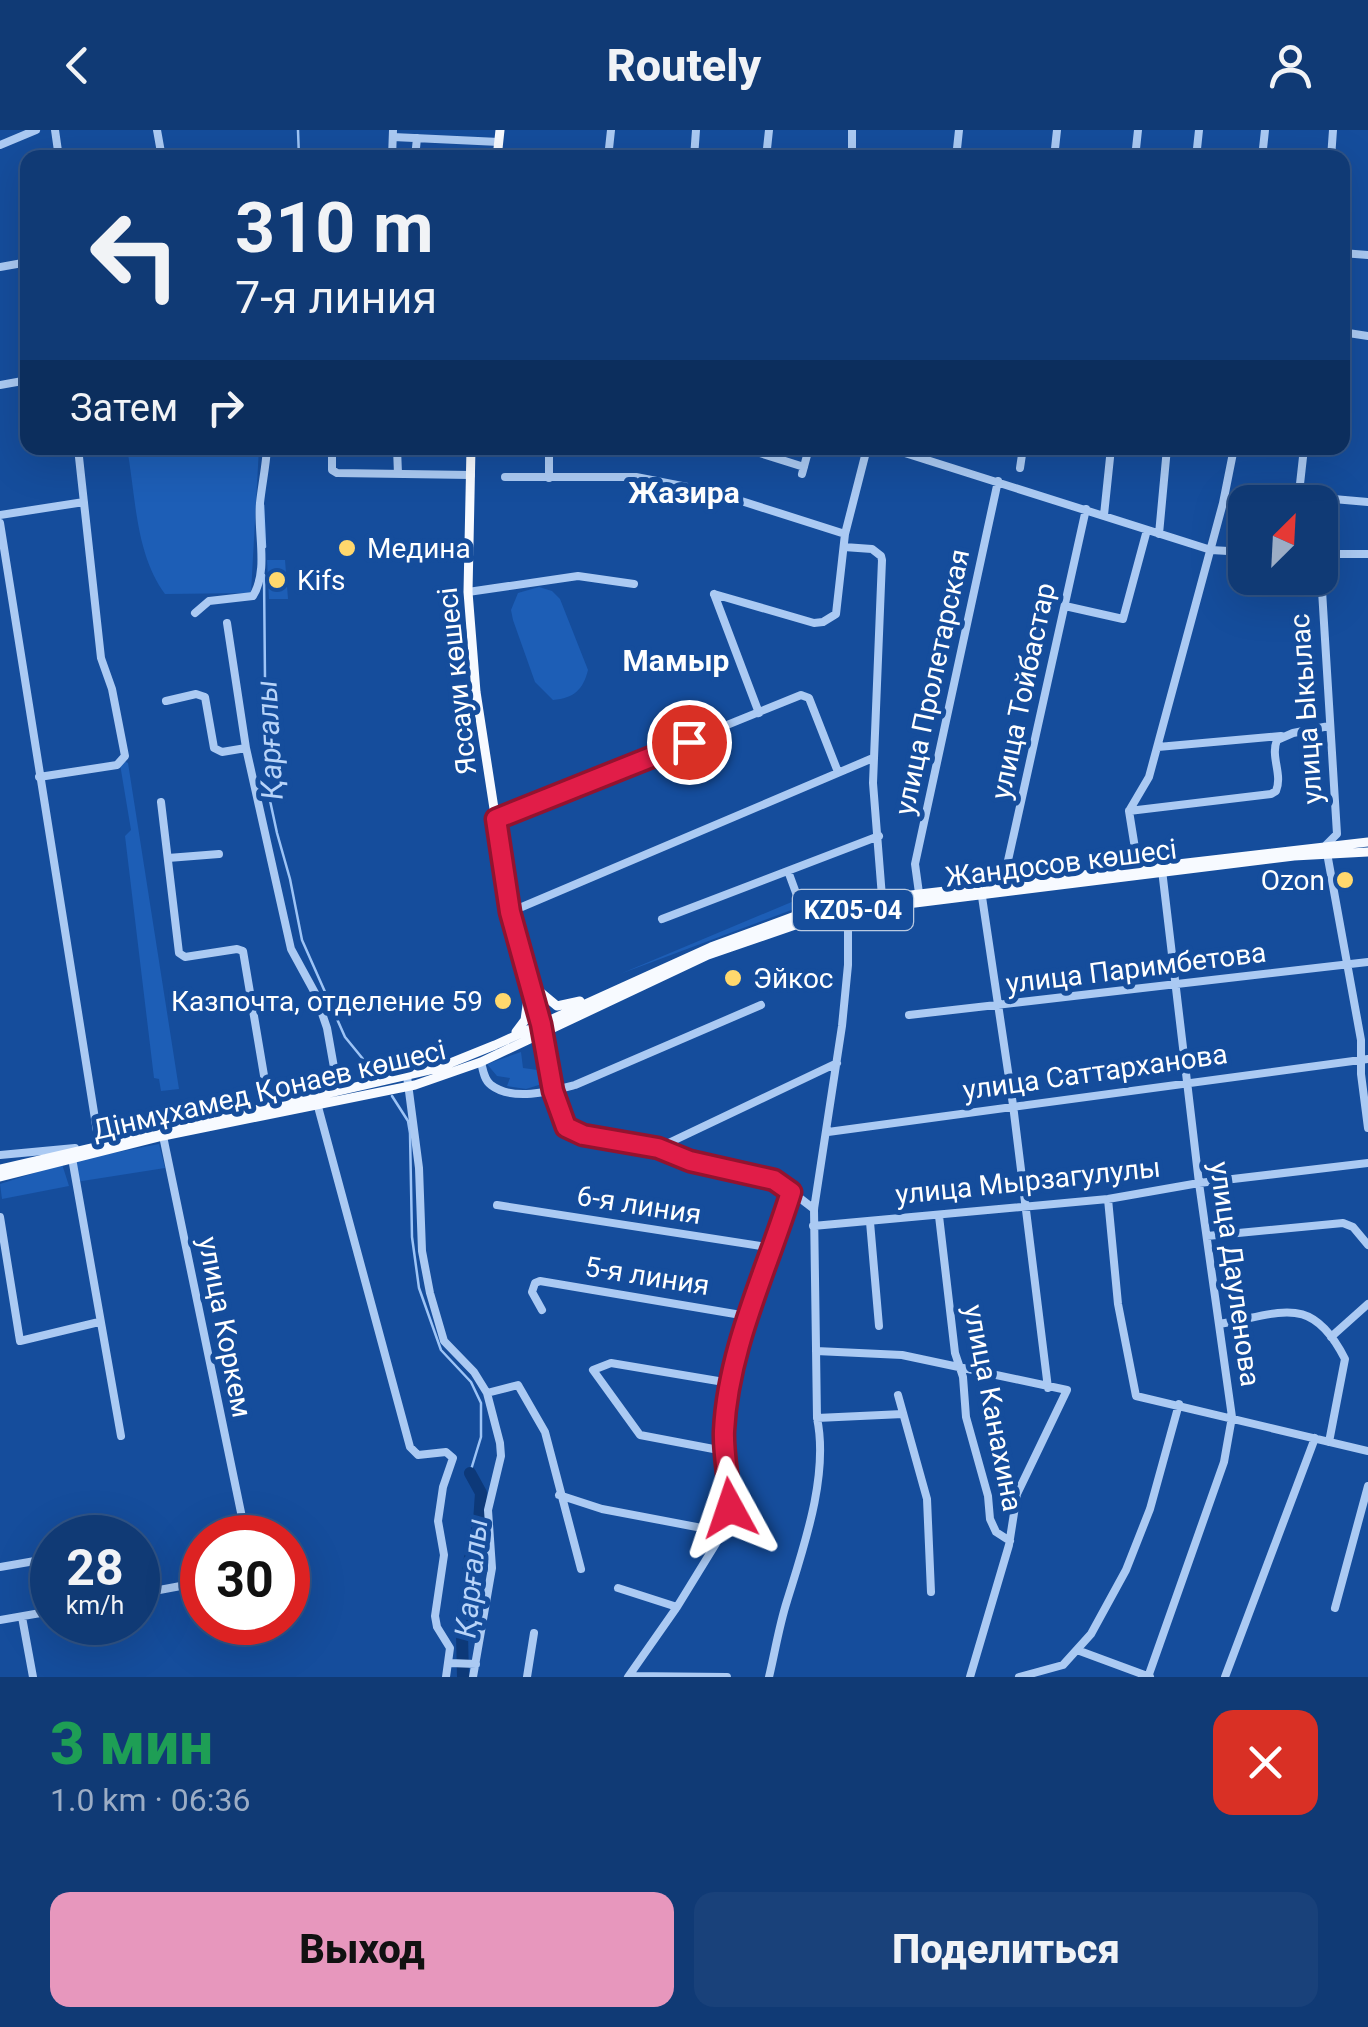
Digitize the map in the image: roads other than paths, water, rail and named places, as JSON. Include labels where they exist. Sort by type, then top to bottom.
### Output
[{"type":"main road","points":[[498,150],[500,130]]},
{"type":"main road","name":"Яссауи көшесі","points":[[471,455],[468,592],[476,692],[510,912],[542,1028]]},
{"type":"main road","name":"Жандосов көшесі","points":[[597,998],[711,946],[803,912],[1368,842]]},
{"type":"main road","name":"Жандосов көшесі","points":[[1326,849],[1368,852]]},
{"type":"main road","name":"Жандосов көшесі","points":[[542,1028],[708,955],[848,905],[882,897],[981,890],[1004,883],[1138,867],[1162,869]]},
{"type":"main road","points":[[530,983],[557,1006],[597,998]]},
{"type":"main road","points":[[495,1045],[520,1029],[529,1005],[530,983]]},
{"type":"main road","name":"KZ05-04","points":[[542,1028],[597,998]]},
{"type":"main road","name":"Дінмұхамед Қонаев көшесі","points":[[408,1081],[542,1028]]},
{"type":"main road","name":"Дінмұхамед Қонаев көшесі","points":[[0,1169],[99,1140],[338,1090],[408,1081],[480,1062],[542,1028]]},
{"type":"main road","name":"Дінмұхамед Қонаев көшесі","points":[[0,1177],[380,1086]]},
{"type":"street","points":[[5,144],[8,130]]},
{"type":"street","points":[[5,144],[36,130]]},
{"type":"street","points":[[393,134],[499,142]]},
{"type":"street","points":[[416,150],[417,138]]},
{"type":"street","points":[[39,778],[120,764],[124,751],[112,689],[101,658],[79,455]]},
{"type":"street","points":[[194,613],[208,601],[253,596],[257,590],[266,455]]},
{"type":"street","points":[[332,455],[332,470],[337,473],[471,476]]},
{"type":"street","points":[[397,455],[398,474]]},
{"type":"street","points":[[548,478],[550,455]]},
{"type":"street","points":[[763,455],[803,470],[808,455]]},
{"type":"street","points":[[759,712],[714,594],[814,623],[836,614],[845,534],[866,455]]},
{"type":"street","points":[[932,455],[1159,534],[1211,550],[1228,551]]},
{"type":"street","points":[[1020,468],[1021,455]]},
{"type":"street","points":[[1104,515],[1110,455]]},
{"type":"street","points":[[1159,534],[1166,455]]},
{"type":"street","points":[[1138,867],[1129,811],[1144,788],[1158,746],[1232,455]]},
{"type":"street","points":[[1300,485],[1303,455]]},
{"type":"street","points":[[505,477],[636,477],[713,492],[845,534]]},
{"type":"street","name":"улица Пролетарская","points":[[919,893],[915,864],[998,481]]},
{"type":"street","points":[[1338,501],[1368,502]]},
{"type":"street","points":[[0,515],[84,502]]},
{"type":"street","name":"улица Тойбастар","points":[[1004,883],[1086,509]]},
{"type":"street","points":[[0,524],[99,1140]]},
{"type":"street","points":[[1065,606],[1123,619],[1147,530]]},
{"type":"street","points":[[844,547],[872,549],[882,560],[874,758],[882,897]]},
{"type":"street","points":[[1338,555],[1368,554]]},
{"type":"street","points":[[468,592],[578,576],[634,584]]},
{"type":"street","name":"улица Ыкылас","points":[[1322,595],[1337,834],[1326,849]]},
{"type":"street","points":[[227,622],[246,748],[291,950],[315,993],[338,1090]]},
{"type":"street","points":[[166,701],[196,694],[204,697],[214,748],[222,752],[246,748]]},
{"type":"street","points":[[496,819],[806,695],[838,772]]},
{"type":"street","points":[[1158,746],[1281,736],[1329,726]]},
{"type":"street","points":[[1129,811],[1271,794],[1279,786],[1274,745],[1281,736]]},
{"type":"street","points":[[510,912],[874,758]]},
{"type":"street","points":[[161,802],[179,953],[185,957],[237,949],[243,952],[269,1105]]},
{"type":"street","points":[[662,919],[878,836]]},
{"type":"street","points":[[1326,849],[1365,1060],[1368,1128]]},
{"type":"street","points":[[168,858],[219,854]]},
{"type":"street","name":"улица Дауленова","points":[[1149,1677],[1224,1462],[1232,1417],[1199,1184],[1162,869]]},
{"type":"street","points":[[788,871],[803,912]]},
{"type":"street","points":[[981,890],[1000,1007],[1048,1388]]},
{"type":"street","points":[[772,1676],[810,1516],[822,1444],[816,1418],[813,1226],[848,965],[848,905]]},
{"type":"street","name":"улица Паримбетова","points":[[909,1015],[1368,962]]},
{"type":"street","points":[[480,1062],[489,1084],[497,1088],[520,1093],[553,1091],[761,1005]]},
{"type":"street","points":[[542,1028],[553,1091],[563,1121],[575,1133],[658,1148],[690,1161],[774,1180],[814,1209]]},
{"type":"street","name":"улица Саттарханова","points":[[828,1132],[1013,1104],[1365,1060]]},
{"type":"street","points":[[658,1148],[837,1063]]},
{"type":"street","points":[[408,1081],[419,1168],[422,1251],[430,1293],[444,1341],[474,1372],[488,1394],[500,1456],[488,1510],[492,1568],[472,1665],[473,1677]]},
{"type":"street","points":[[317,1103],[410,1447],[418,1455],[446,1452],[453,1458],[443,1487],[438,1521],[444,1555],[435,1616],[454,1664],[446,1677]]},
{"type":"street","name":"улица Коркем","points":[[163,1136],[242,1515]]},
{"type":"street","points":[[0,1155],[85,1147]]},
{"type":"street","points":[[72,1158],[121,1436]]},
{"type":"street","name":"улица Мырзагулулы","points":[[813,1226],[1108,1199],[1368,1163]]},
{"type":"street","points":[[628,1676],[723,1532],[730,1508],[724,1451],[730,1383],[747,1316],[791,1192]]},
{"type":"street","points":[[1108,1199],[1118,1304],[1136,1396],[1368,1451]]},
{"type":"street","name":"6-я линия","points":[[498,1206],[774,1248]]},
{"type":"street","name":"улица Канахина","points":[[939,1216],[964,1403],[988,1496],[990,1519],[996,1532],[1010,1541]]},
{"type":"street","points":[[0,1217],[20,1341],[99,1322]]},
{"type":"street","points":[[870,1222],[879,1326]]},
{"type":"street","points":[[1207,1236],[1342,1223],[1353,1227],[1368,1245]]},
{"type":"street","name":"5-я линия","points":[[542,1310],[532,1292],[540,1281],[747,1316]]},
{"type":"street","points":[[1331,1337],[1368,1304]]},
{"type":"street","points":[[1219,1324],[1307,1313],[1331,1337],[1342,1354],[1344,1366],[1329,1442]]},
{"type":"street","points":[[816,1351],[902,1354],[1067,1390],[1017,1494],[1010,1541],[970,1677]]},
{"type":"street","points":[[724,1451],[640,1435],[593,1370],[610,1362],[730,1383]]},
{"type":"street","points":[[488,1394],[514,1384],[522,1388],[545,1432],[581,1569]]},
{"type":"street","points":[[898,1395],[927,1500],[931,1592]]},
{"type":"street","points":[[1019,1677],[1064,1666],[1091,1634],[1126,1570],[1150,1509],[1179,1404]]},
{"type":"street","points":[[816,1418],[904,1414]]},
{"type":"street","points":[[1225,1677],[1315,1438]]},
{"type":"street","points":[[1334,1608],[1368,1486]]},
{"type":"street","points":[[560,1496],[602,1509],[723,1532]]},
{"type":"street","points":[[0,1567],[30,1562]]},
{"type":"street","points":[[618,1588],[677,1607]]},
{"type":"street","points":[[0,1620],[30,1615]]},
{"type":"street","points":[[22,1617],[33,1677]]},
{"type":"street","points":[[527,1677],[534,1632]]},
{"type":"street","points":[[1077,1650],[1149,1677]]},
{"type":"street","points":[[454,1664],[472,1665]]},
{"type":"street","points":[[628,1676],[727,1677]]},
{"type":"waterway","name":"Қарғалы","points":[[298,130],[299,150]]},
{"type":"waterway","name":"Қарғалы","points":[[263,505],[265,547]]},
{"type":"waterway","name":"Қарғалы","points":[[264,575],[266,782],[277,833],[302,940],[345,1037],[372,1070]]},
{"type":"waterway","name":"Қарғалы","points":[[392,1096],[408,1121],[410,1133],[412,1237],[419,1288],[441,1350],[471,1382],[481,1403],[481,1437],[470,1473]]},
{"type":"waterway","name":"Қарғалы","points":[[463,1677],[468,1566],[479,1522],[481,1493],[470,1473]]},
{"type":"place","name":"Медина","points":[[347,548]]},
{"type":"place","name":"Kifs","points":[[277,580]]},
{"type":"place","name":"Ozon","points":[[1345,880]]},
{"type":"place","name":"Эйкос","points":[[733,978]]},
{"type":"place","name":"Казпочта, отделение 59","points":[[503,1001]]},
{"type":"district","name":"Жазира","points":[[684,492]]},
{"type":"district","name":"Мамыр","points":[[676,660]]}]
